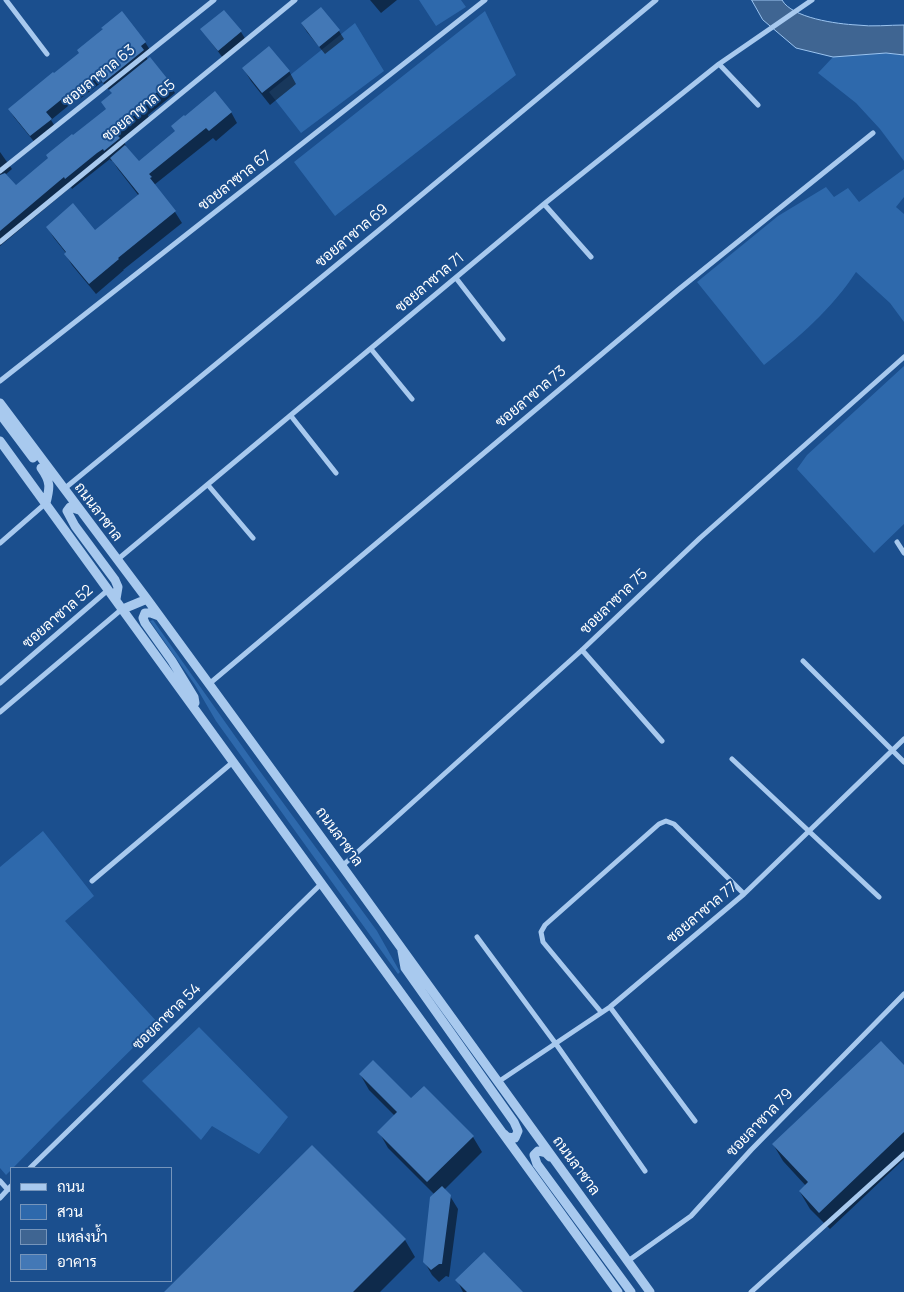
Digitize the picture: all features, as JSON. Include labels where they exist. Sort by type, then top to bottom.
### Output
[{"type":"street","points":[[6,0],[47,54]]},
{"type":"street","name":"ซอยลาซาล 63","points":[[0,171],[214,0]]},
{"type":"street","name":"ซอยลาซาล 65","points":[[0,242],[295,0]]},
{"type":"street","name":"ซอยลาซาล 67","points":[[0,381],[485,0]]},
{"type":"street","name":"ซอยลาซาล 69","points":[[63,489],[656,0]]},
{"type":"street","name":"ซอยลาซาล 71","points":[[117,561],[544,204],[719,64],[811,0]]},
{"type":"street","points":[[719,64],[758,105]]},
{"type":"street","name":"ซอยลาซาล 73","points":[[209,685],[678,290],[873,133]]},
{"type":"street","points":[[544,204],[591,257]]},
{"type":"street","points":[[456,278],[503,339]]},
{"type":"street","points":[[371,349],[412,399]]},
{"type":"street","name":"ซอยลาซาล 75","points":[[342,866],[582,650],[700,538],[904,358]]},
{"type":"street","name":"ถนนลาซาล","points":[[0,403],[147,599],[650,1292]]},
{"type":"street","points":[[0,414],[49,480],[50,487],[46,503],[0,544]]},
{"type":"street","points":[[291,416],[336,474]]},
{"type":"street","points":[[0,441],[618,1292]]},
{"type":"street","points":[[208,485],[253,538]]},
{"type":"street","points":[[79,510],[70,507],[67,511],[75,526],[115,580],[118,588],[116,599]]},
{"type":"street","points":[[897,542],[904,553]]},
{"type":"street","name":"ซอยลาซาล 52","points":[[0,683],[109,590]]},
{"type":"street","points":[[0,712],[123,609],[147,599]]},
{"type":"street","points":[[159,616],[145,613],[143,618],[145,624],[172,660],[194,697],[198,713]]},
{"type":"street","points":[[582,650],[662,741]]},
{"type":"street","points":[[803,661],[904,762]]},
{"type":"street","name":"ซอยลาซาล 77","points":[[498,1082],[610,1007],[744,894],[904,739]]},
{"type":"street","points":[[732,759],[879,896]]},
{"type":"street","points":[[92,881],[233,762]]},
{"type":"street","points":[[601,1012],[543,942],[541,932],[545,925],[659,824],[666,821],[674,824],[744,894]]},
{"type":"street","name":"ซอยลาซาล 54","points":[[31,1167],[322,883]]},
{"type":"street","points":[[477,937],[556,1044],[645,1171]]},
{"type":"street","points":[[402,948],[405,968],[514,1122],[518,1131],[515,1138],[507,1137],[499,1127]]},
{"type":"street","name":"ซอยลาซาล 79","points":[[628,1261],[691,1216],[750,1150],[904,994]]},
{"type":"street","points":[[610,1007],[695,1121]]},
{"type":"street","points":[[555,1161],[546,1153],[538,1151],[534,1155],[537,1164],[631,1292]]},
{"type":"street","points":[[751,1292],[904,1154]]},
{"type":"street","points":[[0,1182],[10,1188],[0,1198]]},
{"type":"green space","points":[[419,0],[461,0],[466,7],[436,26]]},
{"type":"green space","points":[[485,11],[516,75],[335,216],[294,162]]},
{"type":"green space","points":[[355,23],[384,71],[301,133],[269,92]]},
{"type":"green space","points":[[886,53],[904,55],[904,161],[880,129],[856,103],[818,73],[833,57]]},
{"type":"green space","points":[[904,169],[904,197],[896,207],[904,214],[904,322],[890,303],[856,272],[847,286],[825,311],[764,365],[697,282],[778,216],[826,187],[834,197],[848,188],[859,202]]},
{"type":"green space","points":[[904,366],[904,524],[874,553],[797,469],[807,455]]},
{"type":"green space","points":[[153,620],[259,770],[377,931],[400,972],[398,974],[216,721],[195,685],[150,621]]},
{"type":"green space","points":[[43,831],[94,896],[65,921],[158,1023],[14,1167],[10,1167],[10,1171],[6,1175],[0,1168],[0,867]]},
{"type":"green space","points":[[199,1027],[288,1117],[259,1154],[212,1126],[201,1140],[142,1081]]},
{"type":"water","points":[[752,0],[782,0],[787,6],[805,16],[838,23],[863,26],[904,25],[904,55],[886,53],[833,57],[796,48],[763,20]]},
{"type":"building","points":[[321,7],[340,30],[319,47],[301,23]]},
{"type":"building","points":[[224,10],[242,31],[218,51],[200,29]]},
{"type":"building","points":[[122,11],[146,42],[141,46],[144,50],[103,83],[96,74],[75,92],[73,90],[46,112],[52,119],[30,136],[8,109],[79,53],[77,50]]},
{"type":"building","points":[[269,46],[290,71],[262,93],[242,68]]},
{"type":"building","points":[[150,57],[170,82],[142,104],[144,107],[117,129],[121,134],[118,136],[120,138],[104,151],[103,149],[97,153],[65,179],[64,177],[0,231],[0,175],[5,173],[16,185],[48,158],[46,155],[106,109],[101,102],[112,93],[109,90]]},
{"type":"building","points":[[215,91],[232,112],[209,131],[206,128],[149,174],[152,177],[150,178],[176,211],[89,284],[64,254],[66,252],[46,227],[73,203],[95,230],[139,194],[110,158],[125,145],[139,161],[175,131],[171,126]]},
{"type":"building","points":[[881,1041],[904,1065],[904,1132],[819,1213],[799,1191],[808,1182],[772,1144]]},
{"type":"building","points":[[373,1060],[411,1098],[424,1086],[474,1136],[427,1182],[377,1132],[397,1112],[359,1074]]},
{"type":"building","points":[[312,1145],[406,1239],[353,1292],[164,1292]]},
{"type":"building","points":[[442,1186],[451,1195],[442,1264],[431,1270],[423,1262],[430,1197]]},
{"type":"building","points":[[484,1252],[523,1292],[467,1292],[455,1280]]}]
